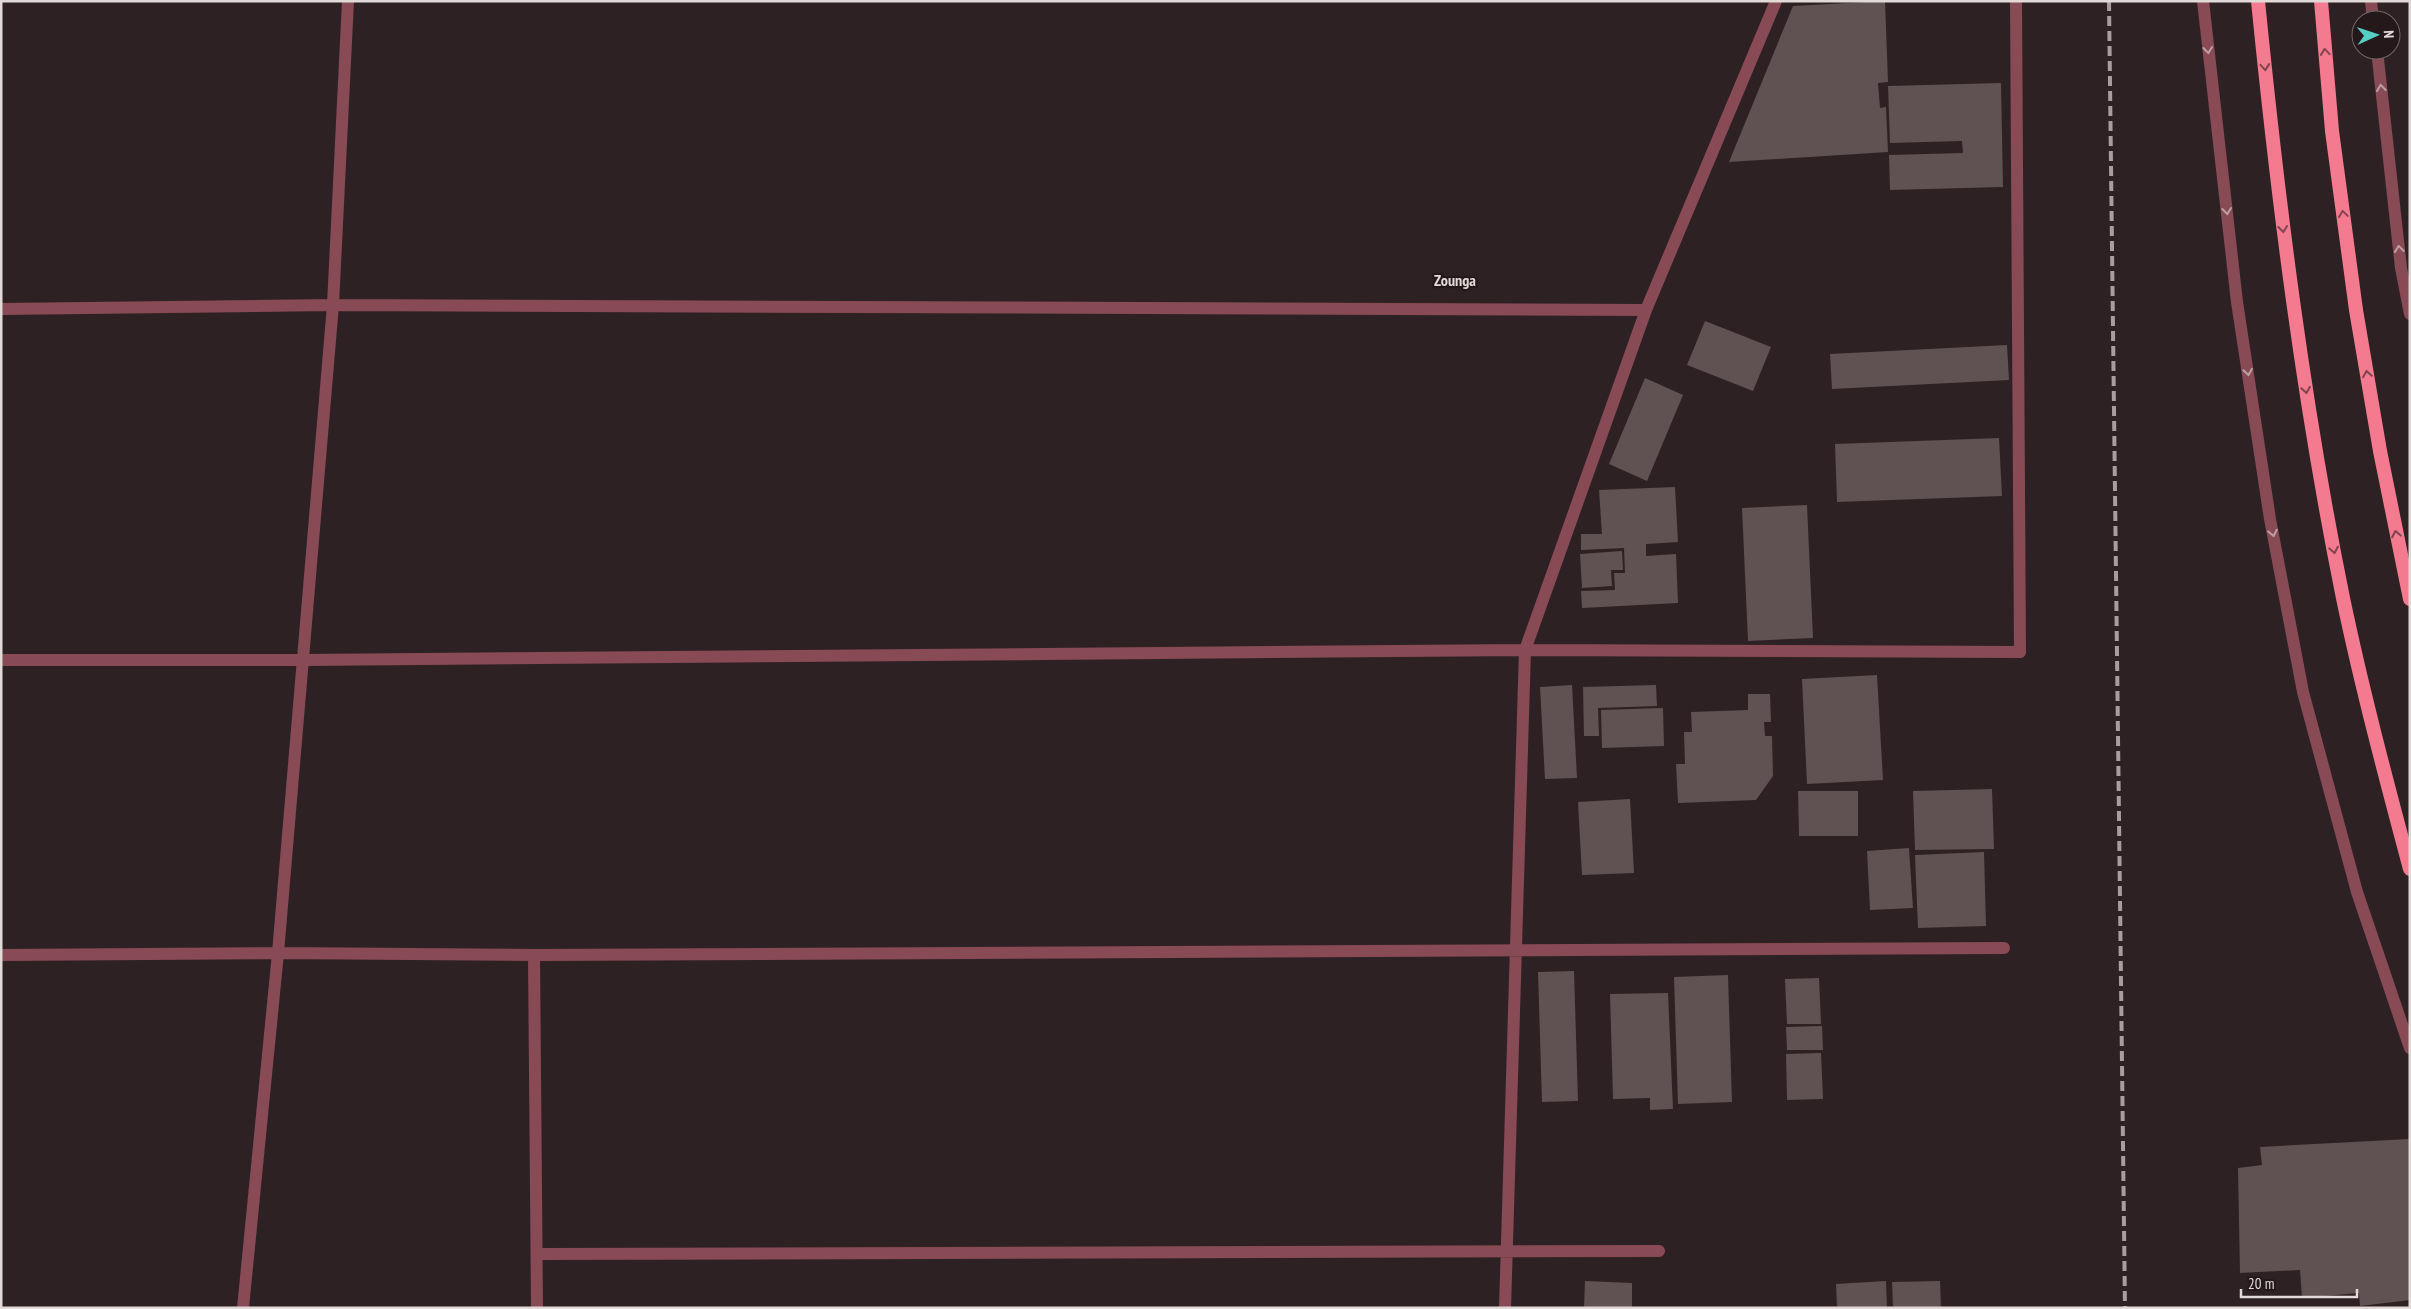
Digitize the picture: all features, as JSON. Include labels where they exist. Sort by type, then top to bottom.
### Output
[{"type":"highway","points":[[2258,1],[2270,126],[2293,310],[2318,462],[2343,598],[2379,753],[2410,869]]},
{"type":"highway","points":[[2321,1],[2332,131],[2356,310],[2380,450],[2410,599]]},
{"type":"street","points":[[244,1308],[278,953],[333,305],[348,1]]},
{"type":"street","points":[[1505,1308],[1525,650],[1646,310],[1776,1]]},
{"type":"street","points":[[1,660],[303,660],[1525,650],[2020,652],[2016,1]]},
{"type":"street","points":[[2203,1],[2237,302],[2270,519],[2303,692],[2357,892],[2410,1048]]},
{"type":"street","points":[[2378,60],[2401,268],[2410,314]]},
{"type":"street","points":[[1,309],[333,305],[1646,310]]},
{"type":"street","points":[[1,955],[278,953],[534,955],[2004,948]]},
{"type":"street","points":[[534,955],[537,1308]]},
{"type":"street","points":[[537,1254],[1659,1251]]},
{"type":"building","points":[[1885,1],[1888,82],[1878,83],[1880,108],[1886,107],[1888,152],[1729,162],[1793,6]]},
{"type":"building","points":[[2001,83],[2003,187],[1890,190],[1889,155],[1963,153],[1962,141],[1890,143],[1888,86]]},
{"type":"building","points":[[1705,321],[1771,347],[1753,391],[1687,365]]},
{"type":"building","points":[[2007,345],[2009,380],[1832,389],[1830,354]]},
{"type":"building","points":[[1645,378],[1683,395],[1647,481],[1609,464]]},
{"type":"building","points":[[1999,438],[2002,496],[1837,502],[1835,444]]},
{"type":"building","points":[[1675,487],[1678,542],[1646,544],[1646,556],[1676,554],[1678,603],[1582,608],[1581,591],[1615,590],[1614,573],[1625,573],[1624,548],[1581,550],[1581,534],[1602,534],[1599,490]]},
{"type":"building","points":[[1807,505],[1813,638],[1748,641],[1742,508]]},
{"type":"building","points":[[1622,551],[1623,570],[1611,570],[1612,586],[1582,588],[1580,554]]},
{"type":"building","points":[[1877,675],[1883,780],[1807,784],[1802,679]]},
{"type":"building","points":[[1572,685],[1577,778],[1545,779],[1540,687]]},
{"type":"building","points":[[1656,685],[1657,706],[1598,708],[1599,736],[1584,736],[1583,687]]},
{"type":"building","points":[[1748,694],[1770,694],[1771,722],[1764,722],[1765,736],[1772,736],[1773,776],[1756,800],[1678,803],[1676,764],[1685,764],[1684,732],[1692,732],[1691,712],[1748,710]]},
{"type":"building","points":[[1663,708],[1664,746],[1602,748],[1601,710]]},
{"type":"building","points":[[1992,789],[1994,849],[1915,850],[1913,791]]},
{"type":"building","points":[[1798,791],[1858,791],[1858,836],[1799,836]]},
{"type":"building","points":[[1630,799],[1634,873],[1582,875],[1578,802]]},
{"type":"building","points":[[1909,848],[1913,908],[1870,910],[1867,851]]},
{"type":"building","points":[[1984,852],[1986,926],[1918,928],[1915,855]]},
{"type":"building","points":[[1574,971],[1578,1101],[1542,1102],[1538,972]]},
{"type":"building","points":[[1728,975],[1732,1102],[1678,1104],[1674,977]]},
{"type":"building","points":[[1819,978],[1821,1024],[1787,1024],[1785,979]]},
{"type":"building","points":[[1668,993],[1673,1109],[1650,1110],[1650,1098],[1613,1099],[1610,994]]},
{"type":"building","points":[[1822,1026],[1823,1050],[1787,1050],[1786,1027]]},
{"type":"building","points":[[1821,1053],[1823,1099],[1787,1100],[1786,1054]]},
{"type":"building","points":[[2409,1139],[2410,1300],[2360,1306],[2359,1293],[2302,1298],[2300,1270],[2240,1273],[2238,1168],[2262,1165],[2260,1147]]},
{"type":"building","points":[[1585,1281],[1632,1283],[1632,1308],[1584,1308]]},
{"type":"building","points":[[1886,1281],[1887,1308],[1837,1308],[1836,1284]]},
{"type":"building","points":[[1940,1281],[1941,1308],[1893,1308],[1892,1282]]},
{"type":"railway","points":[[2109,1],[2125,1308]]},
{"type":"district","name":"Zounga","points":[[1455,280]]}]
